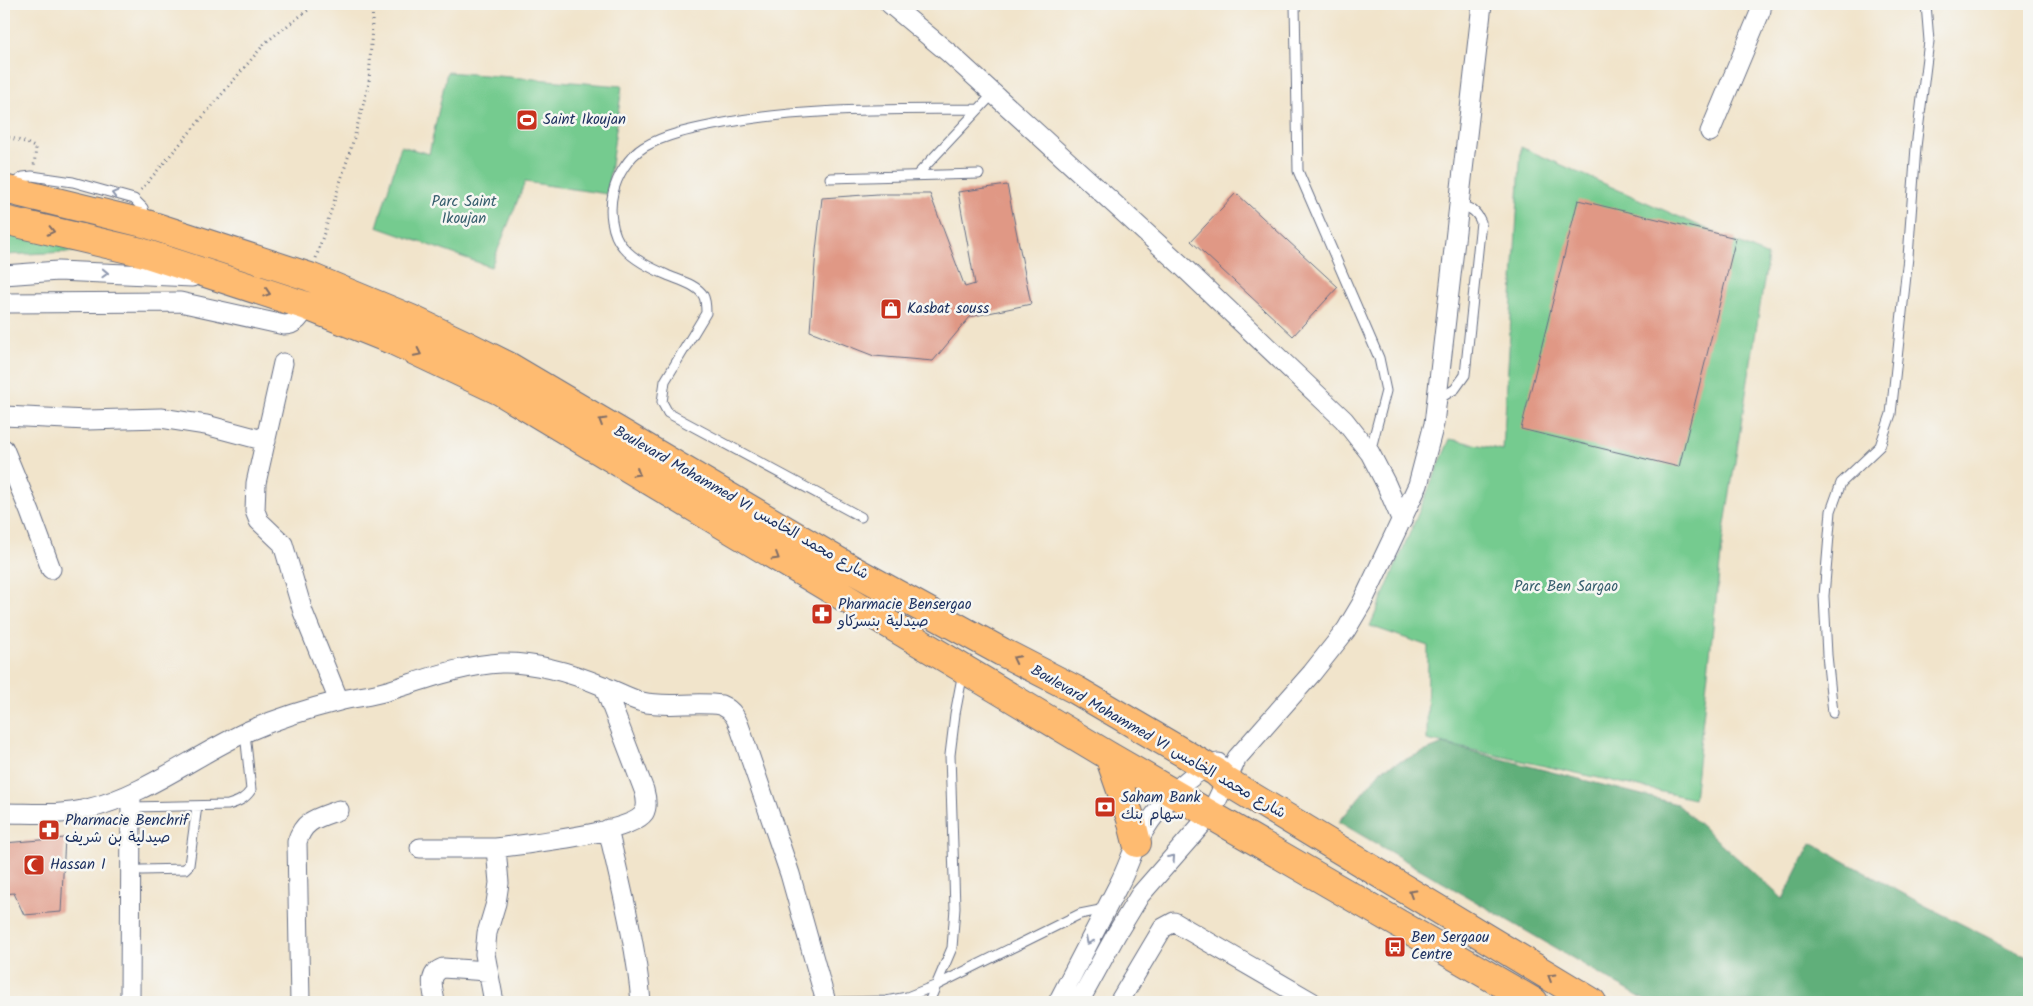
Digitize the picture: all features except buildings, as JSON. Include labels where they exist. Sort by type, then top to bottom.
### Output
[{"type":"main road","name":"Boulevard Mohammed VI شارع محمد الخامس","points":[[5,189],[147,224],[310,277],[409,318],[508,366],[853,570],[1002,652],[1223,768],[1592,1002]]},
{"type":"main road","name":"Boulevard Mohammed VI شارع محمد الخامس","points":[[4,220],[141,252],[307,306],[394,341],[500,391],[1109,756],[1534,1002]]},
{"type":"main road","points":[[1109,756],[1129,811],[1137,843]]},
{"type":"street","points":[[890,4],[949,53],[1180,264],[1344,420],[1370,453],[1402,521]]},
{"type":"street","points":[[1058,1002],[1120,882],[1137,843],[1155,816],[1174,793],[1223,768],[1312,673],[1346,630],[1362,603],[1402,521],[1424,469],[1434,424],[1482,4]]},
{"type":"street","points":[[1710,132],[1761,10],[1761,4]]},
{"type":"street","points":[[4,275],[58,271],[221,278]]},
{"type":"street","points":[[4,304],[180,302],[284,325],[299,319],[307,306]]},
{"type":"street","points":[[283,363],[256,483],[255,511],[260,521],[282,544],[303,612],[339,701]]},
{"type":"street","points":[[4,416],[87,420],[161,418],[206,425],[266,441]]},
{"type":"street","points":[[4,449],[51,569]]},
{"type":"street","points":[[4,813],[62,813],[131,801],[245,733],[276,719],[339,701],[385,692],[420,680],[501,663],[554,669],[648,703],[710,704],[728,708],[733,713],[741,731],[790,874],[826,1002]]},
{"type":"street","points":[[420,848],[496,848],[567,840],[634,820],[644,813],[647,802],[644,790],[604,686]]},
{"type":"street","points":[[1079,1002],[1140,895],[1210,815],[1223,768]]},
{"type":"street","points":[[130,1002],[131,801]]},
{"type":"street","points":[[300,1002],[297,842],[300,831],[307,823],[339,810]]},
{"type":"street","points":[[608,829],[630,924],[638,966],[641,1002]]},
{"type":"street","points":[[494,1002],[485,954],[487,933],[496,903],[499,883],[496,848]]},
{"type":"street","points":[[1119,1002],[1163,928],[1174,922],[1312,1002]]},
{"type":"street","points":[[435,1002],[432,978],[437,970],[443,968],[487,971]]},
{"type":"lane","points":[[1295,4],[1298,171],[1380,358],[1386,391],[1370,453]]},
{"type":"lane","points":[[1833,713],[1827,655],[1824,596],[1831,511],[1842,483],[1880,446],[1891,414],[1908,257],[1916,147],[1929,41],[1926,4]]},
{"type":"lane","points":[[917,175],[993,94]]},
{"type":"lane","points":[[861,517],[668,413],[662,402],[665,381],[706,313],[706,306],[703,295],[696,288],[639,262],[622,246],[614,230],[610,204],[616,182],[626,164],[643,148],[690,130],[769,115],[816,112],[980,109]]},
{"type":"lane","points":[[830,178],[979,174]]},
{"type":"lane","points":[[5,189],[23,177],[32,176],[73,182],[134,199],[143,208],[147,224]]},
{"type":"lane","points":[[1437,400],[1455,389],[1465,376],[1481,222],[1478,214],[1473,209],[1459,205]]},
{"type":"lane","points":[[929,1002],[952,948],[955,908],[950,755],[955,714],[964,669]]},
{"type":"lane","points":[[131,801],[197,806],[228,805],[247,797],[251,790],[245,733]]},
{"type":"lane","points":[[142,870],[185,869],[189,865],[197,806]]},
{"type":"lane","points":[[838,1002],[886,1001],[907,997],[937,985],[1080,914],[1105,909]]},
{"type":"path","points":[[134,199],[266,42],[316,4]]},
{"type":"path","points":[[310,277],[369,83],[373,4]]},
{"type":"path","points":[[4,136],[25,142],[36,148],[32,176]]},
{"type":"green space","name":"Saint Ikoujan","points":[[447,72],[622,86],[607,194],[525,182],[491,267],[377,227],[401,146],[429,154]]},
{"type":"green space","name":"Parc Ben Sargao","points":[[1521,147],[1768,256],[1723,537],[1694,799],[1427,740],[1428,646],[1370,626],[1450,439],[1503,450]]},
{"type":"green space","points":[[4,231],[90,251],[4,255]]},
{"type":"green space","points":[[1443,744],[1677,804],[1783,899],[1811,843],[1926,906],[2029,958],[2029,1002],[1648,1002],[1339,822],[1382,769]]},
{"type":"place","name":"Saint Ikoujan","points":[[527,120]]},
{"type":"place","name":"Kasbat souss","points":[[891,309]]},
{"type":"place","name":"Pharmacie Bensergao صيدلية بنسركاو","points":[[822,614]]},
{"type":"place","name":"Saham Bank سهام بنك","points":[[1105,807]]},
{"type":"place","name":"Pharmacie Benchrif صيدلية بن شريف","points":[[49,830]]},
{"type":"place","name":"Hassan I","points":[[34,865]]},
{"type":"place","name":"Ben Sergaou Centre","points":[[1395,947]]},
{"type":"park label","name":"Parc Saint Ikoujan","points":[[464,210]]}]
